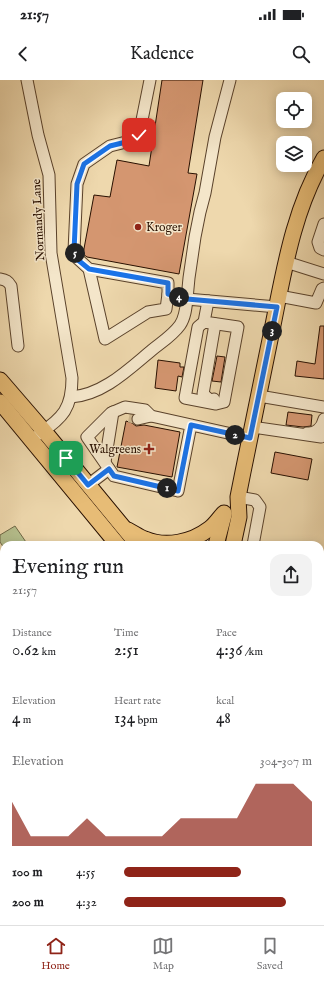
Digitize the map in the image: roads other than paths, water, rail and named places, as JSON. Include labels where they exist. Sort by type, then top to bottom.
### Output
[{"type":"main road","points":[[234,541],[239,517],[238,497],[286,262],[297,220],[324,158]]},
{"type":"main road","points":[[0,380],[115,541]]},
{"type":"main road","points":[[0,402],[38,435],[88,485],[135,541]]},
{"type":"main road","points":[[184,541],[196,537],[210,528],[238,497]]},
{"type":"main road","points":[[217,541],[224,513]]},
{"type":"main road","points":[[122,526],[149,541]]},
{"type":"street","name":"Normandy Lane","points":[[28,80],[38,135],[49,175],[51,253],[72,378],[71,397],[68,407],[55,424],[38,435]]},
{"type":"street","points":[[89,269],[105,339],[148,312],[166,309],[168,283],[89,269],[78,260],[74,251],[77,184],[84,164],[110,146],[130,141],[139,135],[150,80]]},
{"type":"street","points":[[71,397],[89,394],[107,385],[168,337],[180,325],[186,311],[196,229],[205,193],[215,137],[230,80]]},
{"type":"street","points":[[322,249],[318,242],[324,224]]},
{"type":"street","points":[[322,249],[324,237]]},
{"type":"street","points":[[286,262],[324,274]]},
{"type":"street","points":[[0,279],[6,280],[11,286],[18,346]]},
{"type":"street","points":[[168,294],[187,299],[208,301],[278,301],[316,303],[322,289],[324,288]]},
{"type":"street","points":[[204,322],[238,327],[224,402],[216,404],[185,398],[198,327],[204,322],[208,301]]},
{"type":"street","points":[[215,324],[203,394],[210,400],[219,399],[226,392]]},
{"type":"street","points":[[259,396],[324,407]]},
{"type":"street","points":[[116,411],[134,418],[151,416],[191,425],[251,433],[310,433],[315,432],[320,428],[324,419],[324,414],[319,409],[279,403],[274,398]]},
{"type":"street","points":[[151,416],[145,410],[125,407],[116,411],[87,437],[114,476],[178,491],[191,425]]},
{"type":"street","points":[[88,485],[107,466],[116,411]]},
{"type":"street","points":[[289,433],[321,437],[324,434]]},
{"type":"street","points":[[238,497],[255,500],[260,507],[254,541]]},
{"type":"tunnel","points":[[129,417],[138,419]]},
{"type":"place","name":"Kroger","points":[[138,227]]},
{"type":"place","name":"Walgreens","points":[[149,449]]}]
